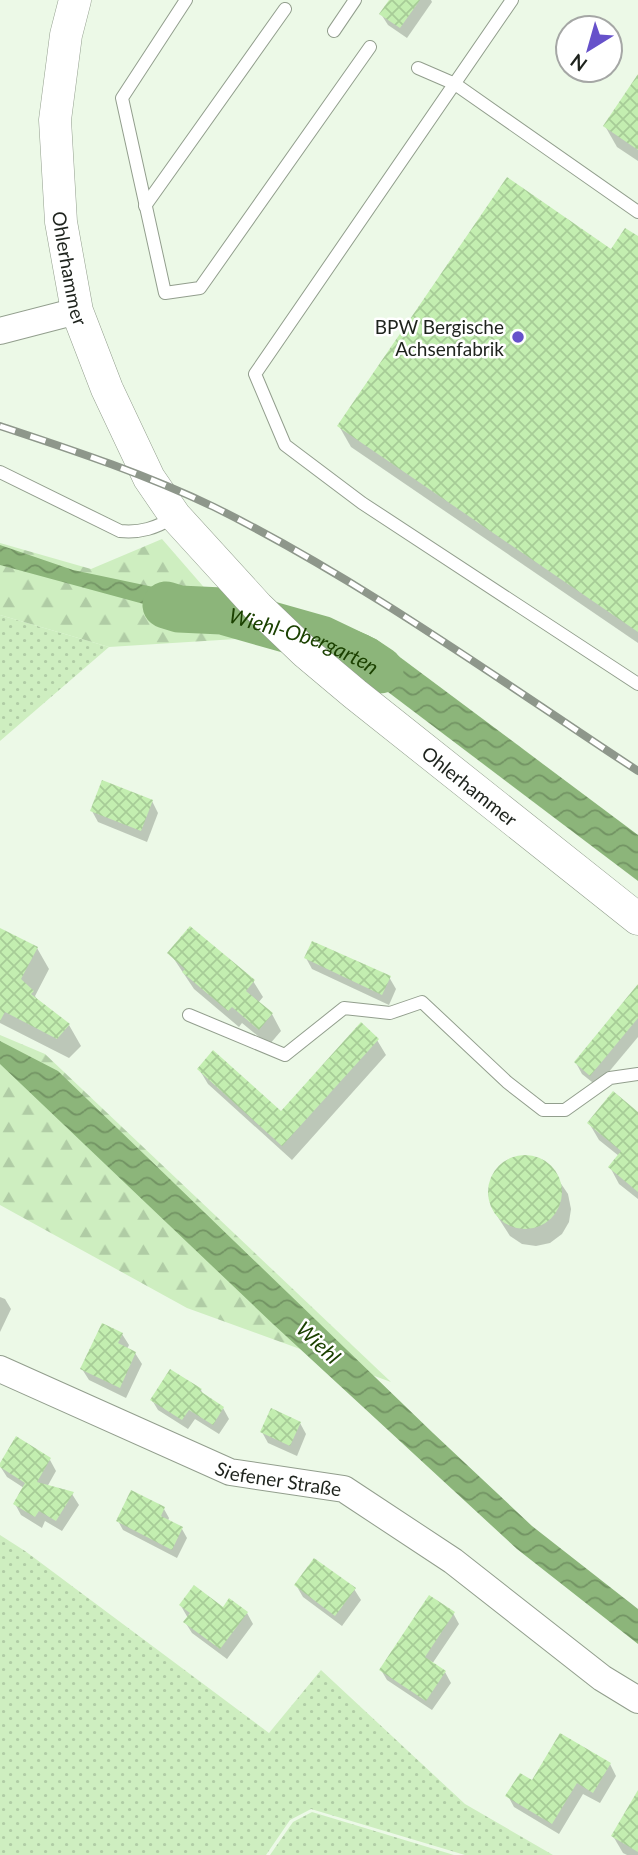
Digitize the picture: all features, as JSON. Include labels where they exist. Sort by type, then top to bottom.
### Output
[{"type":"street","name":"Ohlerhammer","points":[[75,0],[66,35],[55,120],[61,222],[78,312],[112,400],[149,478],[175,516],[258,607],[305,652],[638,919]]},
{"type":"street","points":[[0,331],[78,312]]},
{"type":"street","name":"Siefener Straße","points":[[0,1369],[230,1472],[344,1489],[453,1561],[602,1678],[638,1700]]},
{"type":"lane","points":[[186,0],[122,98],[165,293],[200,288],[370,47]]},
{"type":"lane","points":[[334,31],[355,0]]},
{"type":"lane","points":[[512,0],[255,374],[285,445],[362,503],[638,684]]},
{"type":"lane","points":[[145,206],[285,9]]},
{"type":"lane","points":[[418,68],[454,84],[638,212]]},
{"type":"lane","points":[[0,472],[120,531],[138,533],[159,526],[175,516]]},
{"type":"lane","points":[[189,1015],[285,1055],[344,1008],[390,1013],[422,1002],[507,1082],[543,1110],[565,1110],[610,1078],[638,1074]]},
{"type":"green space","points":[[162,539],[252,638],[109,647],[0,615],[0,543],[91,569]]},
{"type":"green space","points":[[0,615],[109,647],[0,741]]},
{"type":"green space","points":[[0,1035],[45,1054],[391,1382],[187,1308],[0,1205]]},
{"type":"green space","points":[[0,1535],[269,1733],[321,1670],[465,1804],[553,1855],[465,1855],[311,1809],[290,1820],[266,1855],[0,1855]]},
{"type":"green space","points":[[312,1812],[454,1855],[270,1855],[293,1822]]},
{"type":"water","points":[[0,545],[73,570],[215,600],[252,638],[210,622],[0,565]]},
{"type":"water","points":[[299,618],[339,624],[377,640],[638,835],[638,881],[347,661]]},
{"type":"water","name":"Wiehl","points":[[0,1041],[58,1071],[532,1526],[638,1609],[638,1644],[517,1549],[273,1324],[0,1064]]},
{"type":"building","points":[[389,0],[420,0],[400,28],[379,14]]},
{"type":"building","points":[[638,74],[638,150],[603,126]]},
{"type":"building","name":"BPW Bergische Achsenfabrik","points":[[507,177],[611,249],[625,228],[638,236],[638,632],[337,426]]},
{"type":"building","points":[[102,780],[153,800],[141,831],[90,811]]},
{"type":"building","points":[[190,926],[255,980],[246,991],[273,1013],[259,1030],[232,1007],[228,1011],[182,972],[185,969],[167,953]]},
{"type":"building","points":[[0,928],[38,947],[21,979],[34,991],[31,994],[70,1024],[57,1039],[5,1012],[0,1021]]},
{"type":"building","points":[[312,941],[391,976],[382,995],[304,958]]},
{"type":"building","points":[[638,984],[638,1018],[590,1076],[574,1062]]},
{"type":"building","points":[[361,1022],[379,1039],[282,1146],[197,1069],[213,1050],[281,1111]]},
{"type":"building","points":[[613,1091],[638,1112],[638,1192],[608,1167],[621,1151],[587,1123]]},
{"type":"building","points":[[532,1155],[552,1165],[560,1178],[560,1206],[552,1219],[539,1227],[518,1229],[498,1219],[490,1206],[488,1185],[498,1165],[511,1157]]},
{"type":"building","points":[[102,1323],[123,1333],[118,1343],[136,1352],[120,1388],[80,1369]]},
{"type":"building","points":[[170,1369],[224,1407],[213,1425],[189,1410],[182,1420],[150,1400]]},
{"type":"building","points":[[271,1408],[301,1422],[290,1446],[260,1432]]},
{"type":"building","points":[[16,1436],[51,1458],[37,1482],[74,1492],[56,1521],[39,1511],[35,1517],[13,1504],[25,1483],[0,1467],[0,1463]]},
{"type":"building","points":[[131,1490],[165,1507],[161,1516],[183,1527],[172,1550],[116,1521]]},
{"type":"building","points":[[314,1558],[356,1588],[335,1616],[294,1585]]},
{"type":"building","points":[[194,1585],[223,1607],[229,1598],[248,1612],[220,1649],[183,1622],[190,1613],[179,1605]]},
{"type":"building","points":[[429,1595],[455,1612],[425,1657],[446,1671],[426,1701],[379,1670]]},
{"type":"building","points":[[560,1733],[611,1763],[593,1793],[577,1783],[552,1824],[505,1796],[520,1773],[532,1780]]},
{"type":"building","points":[[638,1790],[638,1852],[611,1836]]},
{"type":"waterway","name":"Wiehl-Obergarten","points":[[166,605],[179,609],[222,611],[321,639],[380,670]]},
{"type":"railway","points":[[0,426],[162,484],[269,536],[377,599],[638,771]]},
{"type":"place","name":"BPW Bergische Achsenfabrik","points":[[518,337]]}]
